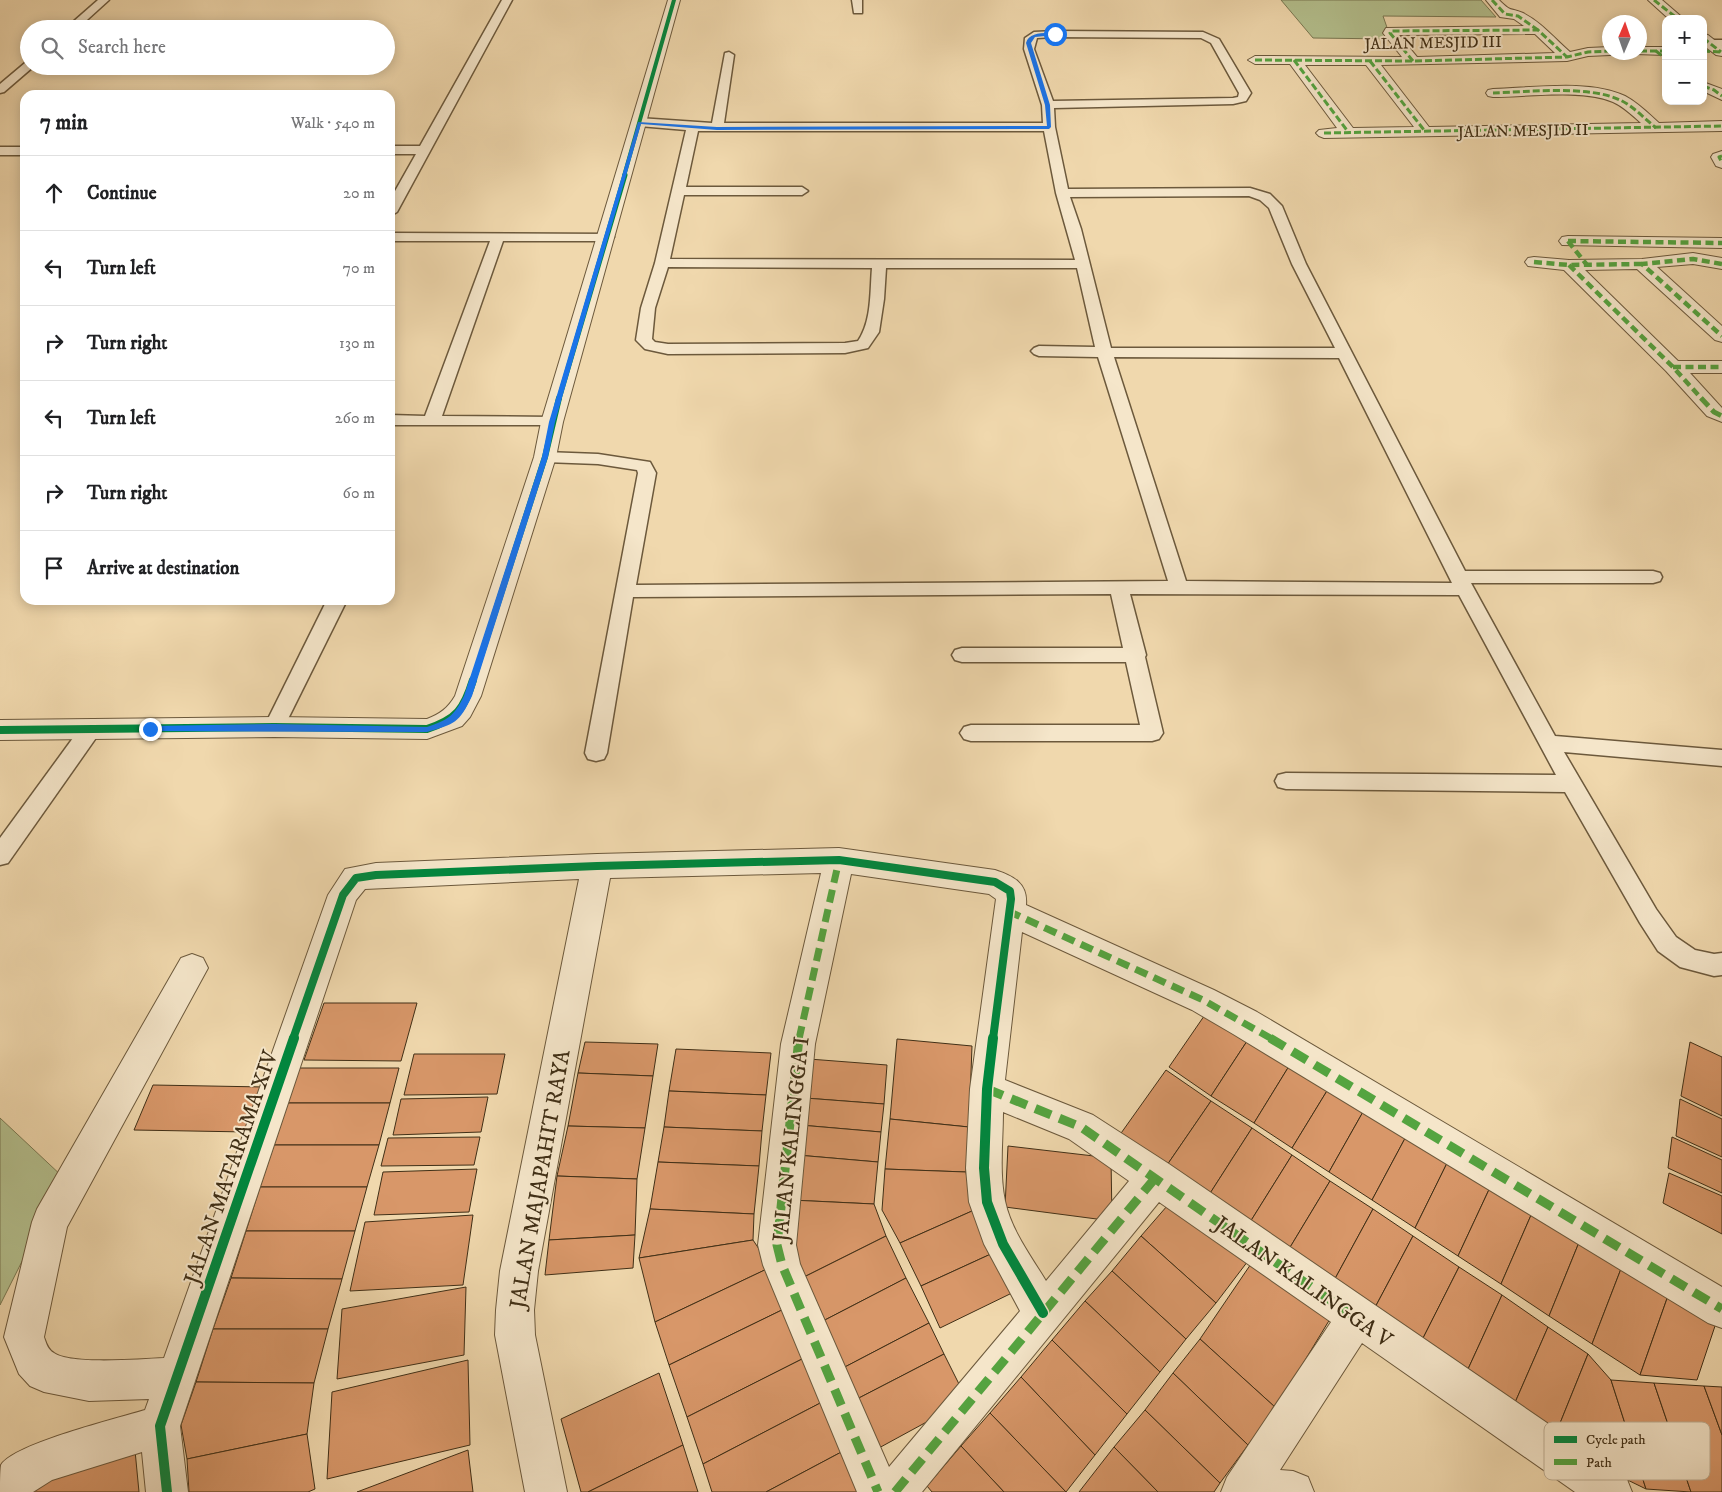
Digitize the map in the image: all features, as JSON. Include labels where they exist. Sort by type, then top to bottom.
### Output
[{"type":"street","points":[[0,730],[274,727],[427,730],[446,723],[459,715],[468,696],[545,457],[552,422],[607,238],[674,0]]},
{"type":"street","points":[[1492,0],[1506,14],[1518,16],[1538,30],[1567,57]]},
{"type":"street","points":[[1654,0],[1673,15]]},
{"type":"street","points":[[1413,61],[1391,31],[1538,30]]},
{"type":"street","name":"JALAN MESJID III","points":[[1255,60],[1413,61],[1567,57],[1588,52],[1602,52]]},
{"type":"street","points":[[1647,52],[1662,54]]},
{"type":"street","points":[[1294,60],[1349,133]]},
{"type":"street","points":[[1370,61],[1424,130]]},
{"type":"street","points":[[1707,88],[1722,96]]},
{"type":"street","points":[[1493,93],[1574,92],[1610,96],[1618,98],[1656,128]]},
{"type":"street","name":"JALAN MESJID II","points":[[1324,133],[1424,130],[1470,132],[1722,126]]},
{"type":"street","points":[[1722,156],[1719,157],[1722,163]]},
{"type":"street","points":[[1722,243],[1568,241],[1578,265],[1714,412],[1722,416]]},
{"type":"street","points":[[1534,262],[1578,265],[1642,264],[1696,258],[1722,264]]},
{"type":"street","points":[[1642,264],[1722,336]]},
{"type":"street","points":[[1673,367],[1722,368]]},
{"type":"street","name":"JALAN MATARAMA XIV","points":[[167,1492],[160,1426],[343,895],[356,878],[376,875],[597,866],[839,860],[996,882],[1010,891],[1008,911]]},
{"type":"street","name":"JALAN KALINGGA I","points":[[839,860],[798,1044],[777,1245],[782,1265],[878,1492]]},
{"type":"street","name":"JALAN MAJAPAHIT RAYA","points":[[546,1492],[515,1335],[515,1310],[519,1271],[597,866]]},
{"type":"street","points":[[1043,1312],[1004,1244],[987,1202],[984,1168],[987,1089],[1008,911],[1203,1000],[1245,1023],[1722,1309]]},
{"type":"street","points":[[176,1378],[89,1381],[44,1372],[33,1360],[24,1336],[50,1222],[192,968]]},
{"type":"street","name":"JALAN KALINGGA V","points":[[987,1089],[1081,1127],[1544,1446]]},
{"type":"street","points":[[895,1492],[1156,1177]]},
{"type":"street","points":[[1243,1491],[1356,1318]]},
{"type":"street","points":[[6,1492],[20,1476],[43,1462],[160,1426]]},
{"type":"street","name":"JALAN KALINGGA V","points":[[1593,1480],[1611,1492]]},
{"type":"street","points":[[1243,1491],[1293,1492]]},
{"type":"lane","points":[[81,20],[104,0]]},
{"type":"lane","points":[[395,203],[507,0]]},
{"type":"lane","points":[[857,0],[858,12]]},
{"type":"lane","points":[[1048,105],[1232,101],[1242,99],[1245,93],[1215,41],[1203,36],[1144,34],[1034,35],[1030,38],[1029,49],[1048,105],[1049,127],[1062,193],[1104,352],[1179,587]]},
{"type":"lane","points":[[717,128],[729,55]]},
{"type":"lane","points":[[0,90],[20,73]]},
{"type":"lane","points":[[639,122],[717,128],[1049,127]]},
{"type":"lane","points":[[693,127],[662,263],[648,308],[644,340],[650,346],[668,349],[845,348],[863,344],[872,332],[877,299],[879,264]]},
{"type":"lane","points":[[395,150],[424,150]]},
{"type":"lane","points":[[0,151],[20,151]]},
{"type":"lane","points":[[679,191],[802,192]]},
{"type":"lane","points":[[1062,193],[1236,191],[1250,192],[1265,197],[1275,206],[1298,264],[1462,583],[1548,743],[1648,916],[1667,944],[1689,959],[1714,965],[1722,964]]},
{"type":"lane","points":[[395,237],[607,238]]},
{"type":"lane","points":[[432,420],[498,237]]},
{"type":"lane","points":[[662,263],[1082,264]]},
{"type":"lane","points":[[1039,351],[1229,354],[1344,353]]},
{"type":"lane","points":[[395,420],[552,422]]},
{"type":"lane","points":[[545,457],[598,459],[644,466],[647,473],[596,753]]},
{"type":"lane","points":[[625,591],[1179,587],[1462,583],[1653,577]]},
{"type":"lane","points":[[971,733],[1152,733],[1136,655],[1119,587]]},
{"type":"lane","points":[[274,727],[335,605]]},
{"type":"lane","points":[[962,655],[1136,655]]},
{"type":"lane","points":[[0,856],[91,729]]},
{"type":"lane","points":[[1548,743],[1722,758]]},
{"type":"lane","points":[[1286,781],[1572,784]]},
{"type":"green space","points":[[1281,0],[1481,0],[1496,17],[1383,16],[1391,39],[1313,38]]},
{"type":"green space","points":[[0,1118],[64,1178],[0,1305]]},
{"type":"building","points":[[324,1003],[417,1003],[401,1061],[304,1060]]},
{"type":"building","points":[[1211,1006],[1253,1032],[1211,1096],[1169,1067]]},
{"type":"building","points":[[1253,1032],[1294,1058],[1254,1123],[1211,1096]]},
{"type":"building","points":[[897,1039],[972,1046],[969,1127],[890,1119]]},
{"type":"building","points":[[585,1042],[658,1044],[653,1076],[578,1073]]},
{"type":"building","points":[[1690,1042],[1722,1057],[1722,1116],[1681,1096]]},
{"type":"building","points":[[676,1049],[771,1053],[766,1095],[669,1091]]},
{"type":"building","points":[[414,1054],[505,1054],[497,1094],[404,1095]]},
{"type":"building","points":[[1294,1058],[1333,1081],[1292,1148],[1254,1123]]},
{"type":"building","points":[[809,1059],[887,1065],[884,1104],[805,1098]]},
{"type":"building","points":[[299,1068],[399,1068],[390,1103],[288,1103]]},
{"type":"building","points":[[1166,1070],[1211,1101],[1165,1168],[1119,1136]]},
{"type":"building","points":[[578,1073],[653,1076],[645,1128],[568,1126]]},
{"type":"building","points":[[1333,1081],[1368,1103],[1329,1172],[1292,1148]]},
{"type":"building","points":[[153,1085],[264,1087],[247,1132],[134,1130]]},
{"type":"building","points":[[669,1091],[766,1095],[762,1131],[664,1127]]},
{"type":"building","points":[[488,1097],[481,1132],[393,1135],[401,1099]]},
{"type":"building","points":[[805,1098],[884,1104],[881,1132],[800,1125]]},
{"type":"building","points":[[1680,1099],[1722,1119],[1722,1157],[1676,1136]]},
{"type":"building","points":[[1211,1101],[1252,1128],[1207,1198],[1165,1168]]},
{"type":"building","points":[[288,1103],[390,1103],[379,1145],[274,1145]]},
{"type":"building","points":[[1368,1103],[1410,1129],[1372,1200],[1329,1172]]},
{"type":"building","points":[[890,1119],[969,1127],[966,1172],[885,1169]]},
{"type":"building","points":[[800,1125],[881,1132],[878,1162],[797,1155]]},
{"type":"building","points":[[568,1126],[645,1128],[637,1179],[557,1176]]},
{"type":"building","points":[[664,1127],[762,1131],[759,1166],[658,1162]]},
{"type":"building","points":[[1252,1128],[1292,1155],[1247,1227],[1207,1198]]},
{"type":"building","points":[[1410,1129],[1451,1155],[1415,1228],[1372,1200]]},
{"type":"building","points":[[480,1137],[474,1165],[381,1166],[388,1138]]},
{"type":"building","points":[[1672,1137],[1722,1160],[1722,1193],[1668,1168]]},
{"type":"building","points":[[274,1145],[379,1145],[367,1187],[260,1187]]},
{"type":"building","points":[[1008,1146],[1111,1158],[1112,1221],[1005,1207]]},
{"type":"building","points":[[797,1155],[878,1162],[874,1204],[791,1200]]},
{"type":"building","points":[[1292,1155],[1330,1181],[1286,1254],[1247,1227]]},
{"type":"building","points":[[1451,1155],[1493,1181],[1458,1256],[1415,1228]]},
{"type":"building","points":[[658,1162],[759,1166],[754,1214],[650,1209]]},
{"type":"building","points":[[477,1169],[469,1212],[374,1215],[383,1172]]},
{"type":"building","points":[[885,1169],[966,1172],[972,1211],[900,1243],[882,1210]]},
{"type":"building","points":[[1669,1173],[1722,1196],[1722,1234],[1663,1203]]},
{"type":"building","points":[[557,1176],[637,1179],[635,1235],[549,1240]]},
{"type":"building","points":[[1330,1181],[1373,1209],[1331,1286],[1286,1254]]},
{"type":"building","points":[[1493,1181],[1535,1206],[1501,1284],[1458,1256]]},
{"type":"building","points":[[260,1187],[367,1187],[355,1231],[246,1231]]},
{"type":"building","points":[[1174,1198],[1248,1261],[1216,1303],[1141,1236]]},
{"type":"building","points":[[791,1200],[874,1204],[886,1236],[802,1278],[784,1232]]},
{"type":"building","points":[[1535,1206],[1582,1235],[1549,1316],[1501,1284]]},
{"type":"building","points":[[650,1209],[754,1214],[753,1240],[639,1258]]},
{"type":"building","points":[[1373,1209],[1413,1236],[1371,1315],[1331,1286]]},
{"type":"building","points":[[972,1211],[993,1253],[921,1286],[900,1243]]},
{"type":"building","points":[[473,1215],[463,1285],[350,1291],[365,1222]]},
{"type":"building","points":[[246,1231],[355,1231],[342,1279],[231,1278]]},
{"type":"building","points":[[635,1235],[633,1268],[545,1275],[549,1240]]},
{"type":"building","points":[[1582,1235],[1624,1261],[1592,1344],[1549,1316]]},
{"type":"building","points":[[886,1236],[906,1278],[821,1322],[802,1278]]},
{"type":"building","points":[[1141,1236],[1216,1303],[1186,1339],[1112,1271]]},
{"type":"building","points":[[1413,1236],[1459,1267],[1418,1348],[1371,1315]]},
{"type":"building","points":[[753,1240],[771,1267],[655,1322],[639,1258]]},
{"type":"building","points":[[993,1253],[1014,1292],[940,1328],[921,1286]]},
{"type":"building","points":[[1255,1258],[1330,1319],[1276,1408],[1200,1339]]},
{"type":"building","points":[[1624,1261],[1670,1290],[1640,1375],[1592,1344]]},
{"type":"building","points":[[771,1267],[788,1307],[669,1365],[655,1322]]},
{"type":"building","points":[[1459,1267],[1502,1295],[1463,1380],[1418,1348]]},
{"type":"building","points":[[1112,1271],[1186,1339],[1160,1372],[1085,1301]]},
{"type":"building","points":[[231,1278],[342,1279],[328,1329],[213,1329]]},
{"type":"building","points":[[906,1278],[929,1323],[841,1369],[821,1322]]},
{"type":"building","points":[[466,1287],[464,1355],[337,1379],[342,1309]]},
{"type":"building","points":[[1670,1290],[1718,1317],[1697,1380],[1640,1375]]},
{"type":"building","points":[[1502,1295],[1548,1327],[1510,1414],[1463,1380]]},
{"type":"building","points":[[1085,1301],[1160,1372],[1127,1414],[1052,1340]]},
{"type":"building","points":[[788,1307],[808,1356],[687,1417],[669,1365]]},
{"type":"building","points":[[929,1323],[944,1354],[855,1400],[841,1369]]},
{"type":"building","points":[[1548,1327],[1588,1354],[1560,1422],[1544,1422],[1544,1437],[1510,1414]]},
{"type":"building","points":[[213,1329],[328,1329],[314,1383],[196,1382]]},
{"type":"building","points":[[1200,1339],[1276,1408],[1248,1445],[1173,1373]]},
{"type":"building","points":[[1052,1340],[1127,1414],[1095,1455],[1021,1377]]},
{"type":"building","points":[[944,1354],[967,1400],[877,1449],[855,1400]]},
{"type":"building","points":[[1588,1354],[1611,1380],[1624,1422],[1560,1422]]},
{"type":"building","points":[[808,1356],[826,1400],[703,1464],[687,1417]]},
{"type":"building","points":[[468,1360],[470,1445],[327,1479],[332,1392]]},
{"type":"building","points":[[659,1373],[683,1445],[588,1492],[581,1492],[561,1419]]},
{"type":"building","points":[[1173,1373],[1248,1445],[1220,1483],[1145,1410]]},
{"type":"building","points":[[1021,1377],[1095,1455],[1066,1492],[990,1413]]},
{"type":"building","points":[[1611,1380],[1654,1383],[1667,1422],[1624,1422]]},
{"type":"building","points":[[196,1382],[314,1383],[307,1434],[187,1459],[181,1425]]},
{"type":"building","points":[[1654,1383],[1704,1386],[1722,1435],[1722,1492],[1691,1492],[1687,1480],[1710,1480],[1710,1422],[1667,1422]]},
{"type":"building","points":[[1704,1386],[1722,1387],[1722,1435]]},
{"type":"building","points":[[826,1400],[847,1449],[766,1492],[712,1492],[703,1464]]},
{"type":"building","points":[[1145,1410],[1220,1483],[1214,1492],[1158,1492],[1114,1447]]},
{"type":"building","points":[[990,1413],[1066,1492],[1004,1492],[961,1446]]},
{"type":"building","points":[[307,1434],[315,1489],[308,1492],[189,1492],[187,1459]]},
{"type":"building","points":[[134,1440],[139,1492],[28,1492],[28,1489]]},
{"type":"building","points":[[683,1445],[698,1492],[588,1492]]},
{"type":"building","points":[[961,1446],[1004,1492],[932,1492],[927,1486]]},
{"type":"building","points":[[1114,1447],[1158,1492],[1079,1492]]},
{"type":"building","points":[[847,1449],[865,1492],[766,1492]]},
{"type":"building","points":[[468,1450],[473,1492],[357,1492]]},
{"type":"building","points":[[1628,1480],[1643,1480],[1646,1489]]},
{"type":"building","points":[[1643,1480],[1687,1480],[1691,1492],[1646,1489]]},
{"type":"marked path","points":[[1492,0],[1505,14],[1518,16],[1538,30]]},
{"type":"marked path","points":[[1654,0],[1673,15]]},
{"type":"marked path","points":[[1413,61],[1390,33],[1391,31],[1538,30],[1567,57]]},
{"type":"marked path","points":[[1707,41],[1721,52]]},
{"type":"marked path","points":[[1255,60],[1413,61],[1567,57],[1588,52],[1602,51]]},
{"type":"marked path","points":[[1647,51],[1662,51]]},
{"type":"marked path","points":[[1656,51],[1662,56]]},
{"type":"marked path","points":[[1707,51],[1721,52]]},
{"type":"marked path","points":[[1294,60],[1349,133]]},
{"type":"marked path","points":[[1370,61],[1424,130]]},
{"type":"marked path","points":[[1707,87],[1722,96]]},
{"type":"marked path","points":[[1493,93],[1573,92],[1604,95],[1626,103],[1656,128]]},
{"type":"marked path","points":[[1324,133],[1722,126]]},
{"type":"marked path","points":[[1722,156],[1719,157],[1722,163]]},
{"type":"marked path","points":[[1568,241],[1722,243]]},
{"type":"marked path","points":[[1568,241],[1587,265]]},
{"type":"marked path","points":[[1722,264],[1703,259],[1672,260],[1642,264],[1722,336]]},
{"type":"marked path","points":[[1534,262],[1569,265],[1642,264]]},
{"type":"marked path","points":[[1569,265],[1673,367],[1714,412],[1722,416]]},
{"type":"marked path","points":[[1673,367],[1722,367]]},
{"type":"marked path","points":[[839,860],[798,1044],[777,1245],[782,1265],[878,1492]]},
{"type":"marked path","points":[[1008,911],[1203,1000],[1245,1023],[1722,1309]]},
{"type":"marked path","points":[[987,1089],[1081,1127],[1356,1318]]},
{"type":"marked path","points":[[895,1492],[1156,1177]]},
{"type":"cycle path","points":[[0,730],[274,727],[427,729],[442,724],[456,715],[468,696],[545,457],[552,422],[674,0]]},
{"type":"cycle path","points":[[167,1492],[160,1426],[343,895],[356,878],[376,875],[597,866],[839,860],[995,882],[1010,891],[1011,899],[987,1089],[984,1168],[987,1202],[1003,1244],[1043,1313]]},
{"type":"route","points":[[150,729],[274,727],[427,730],[446,723],[459,715],[468,696],[545,457],[552,422],[607,238],[639,122],[717,128],[1049,127],[1048,105],[1039,82],[1028,43],[1034,35],[1055,34]]}]
